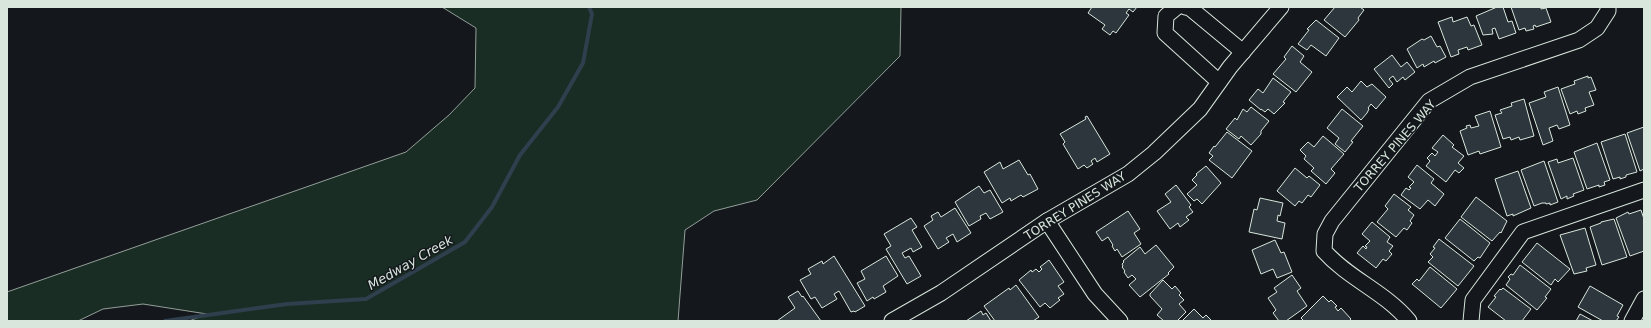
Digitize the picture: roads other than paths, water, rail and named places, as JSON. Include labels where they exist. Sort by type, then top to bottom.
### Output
[{"type":"street","points":[[1177,7],[1166,16],[1165,33],[1219,82]]},
{"type":"street","points":[[1185,7],[1190,8],[1243,52]]},
{"type":"street","name":"TORREY PINES WAY","points":[[892,321],[941,292],[1047,222],[1128,174],[1154,153],[1200,109],[1243,52],[1282,7]]},
{"type":"street","name":"TORREY PINES WAY","points":[[1409,321],[1398,308],[1334,262],[1324,251],[1325,234],[1332,221],[1429,101],[1470,77],[1579,40],[1597,28],[1608,11],[1608,7]]},
{"type":"street","points":[[1471,321],[1472,300],[1523,232],[1644,190]]},
{"type":"street","points":[[1047,222],[1094,294],[1120,321]]},
{"type":"street","points":[[1632,321],[1644,299]]},
{"type":"waterway","name":"Medway Creek","points":[[165,321],[287,304],[366,299],[465,242],[492,207],[520,155],[558,107],[583,63],[592,14],[589,7]]}]
